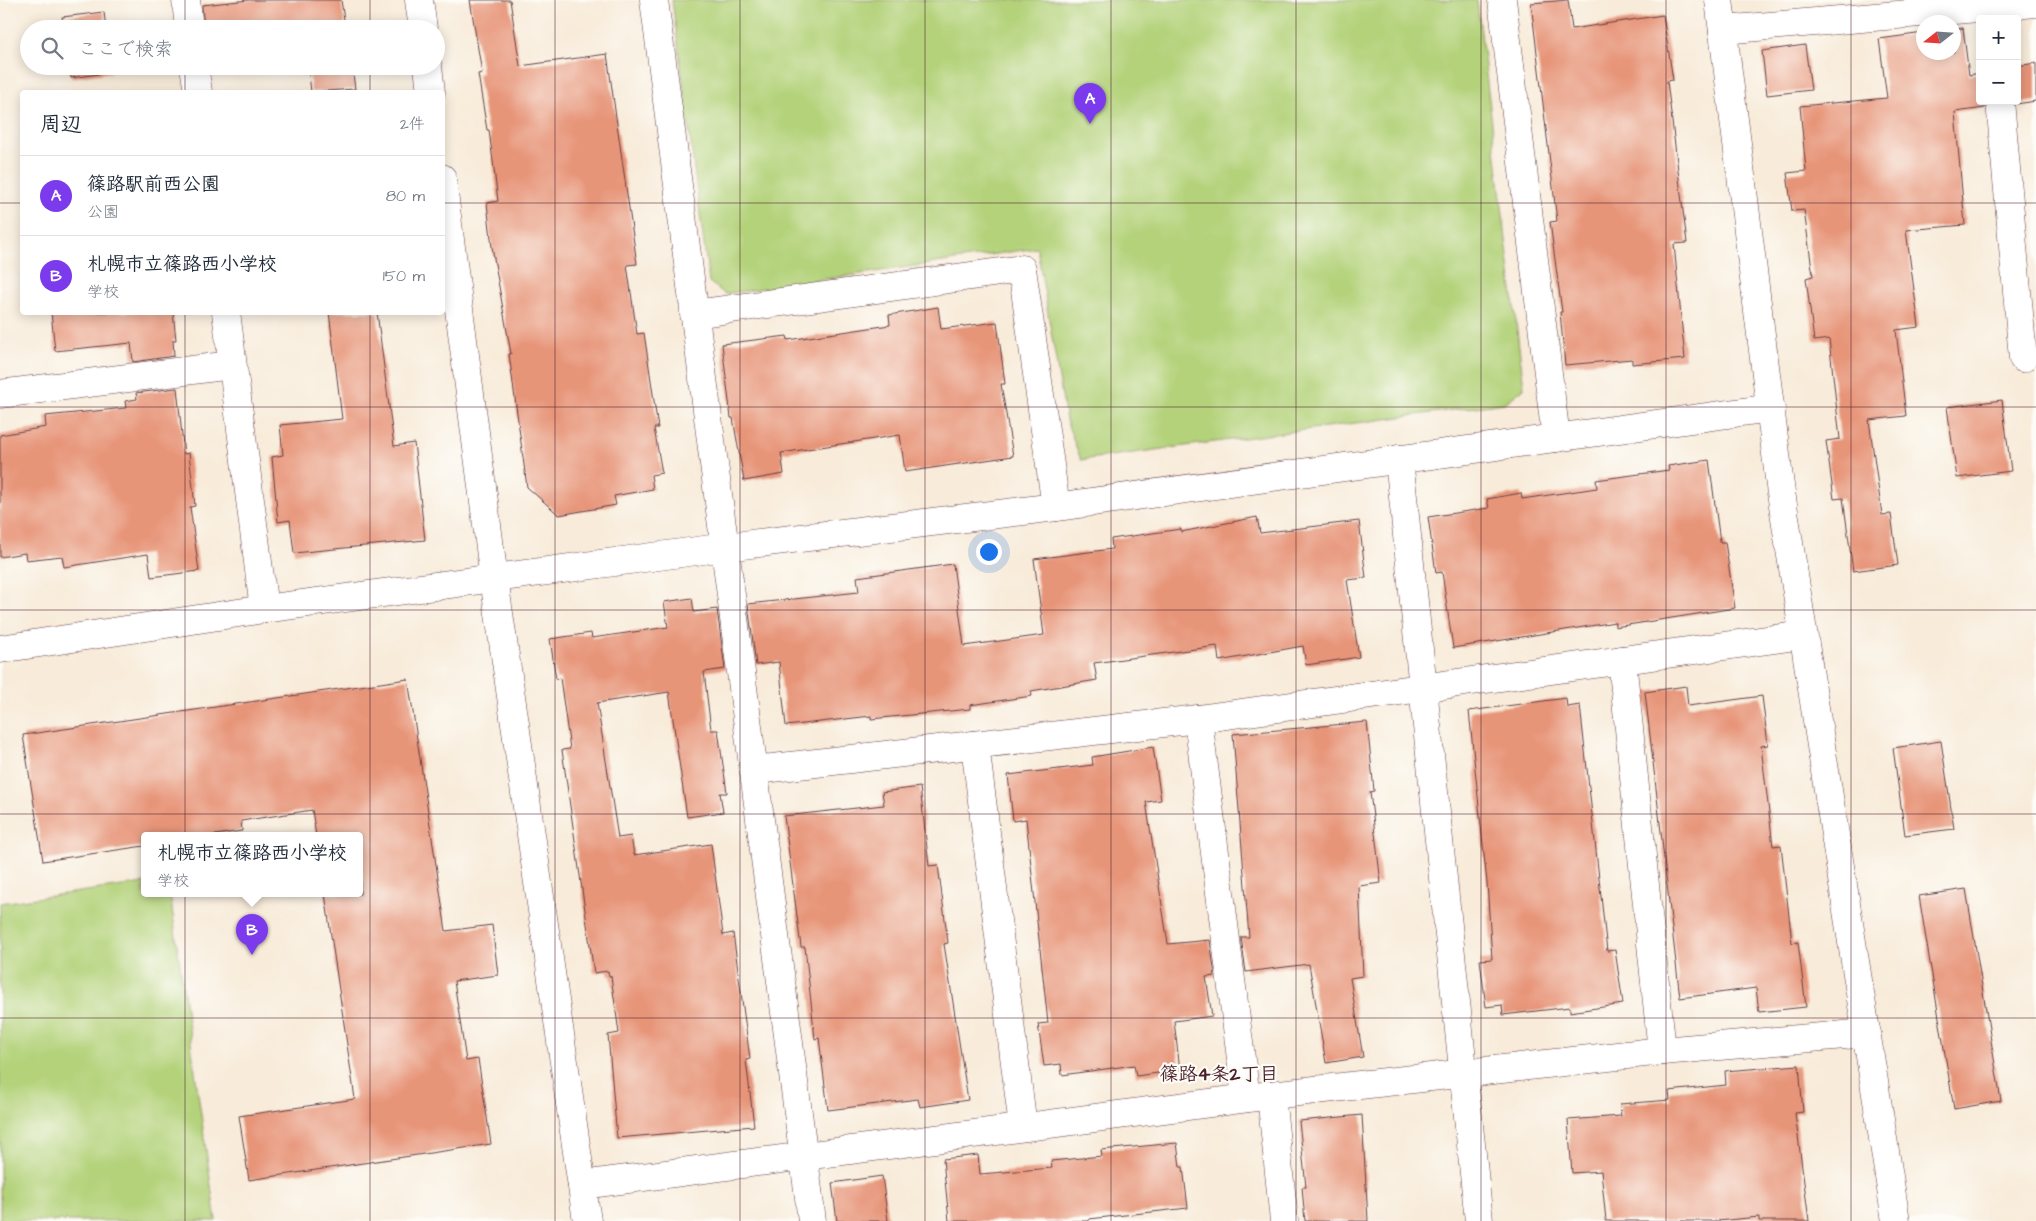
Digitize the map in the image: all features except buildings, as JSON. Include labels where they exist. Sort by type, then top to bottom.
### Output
[{"type":"street","points":[[186,0],[188,20]]},
{"type":"street","points":[[419,0],[422,20]]},
{"type":"street","points":[[654,0],[812,1221]]},
{"type":"street","points":[[1502,0],[1556,438]]},
{"type":"street","points":[[1719,0],[1770,408],[1803,635],[1896,1221]]},
{"type":"street","points":[[1723,30],[1856,9],[1992,13],[2036,3]]},
{"type":"street","points":[[195,75],[198,90]]},
{"type":"street","points":[[429,75],[431,90]]},
{"type":"street","points":[[2000,105],[2023,358]]},
{"type":"street","points":[[445,201],[494,579],[587,1221]]},
{"type":"street","points":[[694,314],[1022,269],[1056,507]]},
{"type":"street","points":[[226,315],[264,609]]},
{"type":"street","points":[[0,394],[232,365]]},
{"type":"street","points":[[0,649],[264,609],[726,547],[1056,507],[1770,408]]},
{"type":"street","points":[[1399,459],[1479,1221]]},
{"type":"street","points":[[755,770],[1198,719],[1423,686],[1803,635]]},
{"type":"street","points":[[1622,660],[1662,1051]]},
{"type":"street","points":[[1198,719],[1258,1097],[1284,1221]]},
{"type":"street","points":[[975,745],[1023,1127]]},
{"type":"street","points":[[582,1185],[1258,1097],[1662,1051],[1867,1033]]},
{"type":"green space","points":[[672,0],[1477,0],[1524,388],[1505,403],[1081,460],[1066,420],[1037,248],[725,294],[709,282]]},
{"type":"green space","points":[[141,883],[141,897],[170,897],[216,1221],[0,1221],[0,903]]},
{"type":"place","name":"篠路駅前西公園","points":[[1090,124]]},
{"type":"place","name":"札幌市立篠路西小学校","points":[[252,955]]},
{"type":"district","name":"篠路4条2丁目","points":[[1219,1073]]}]
